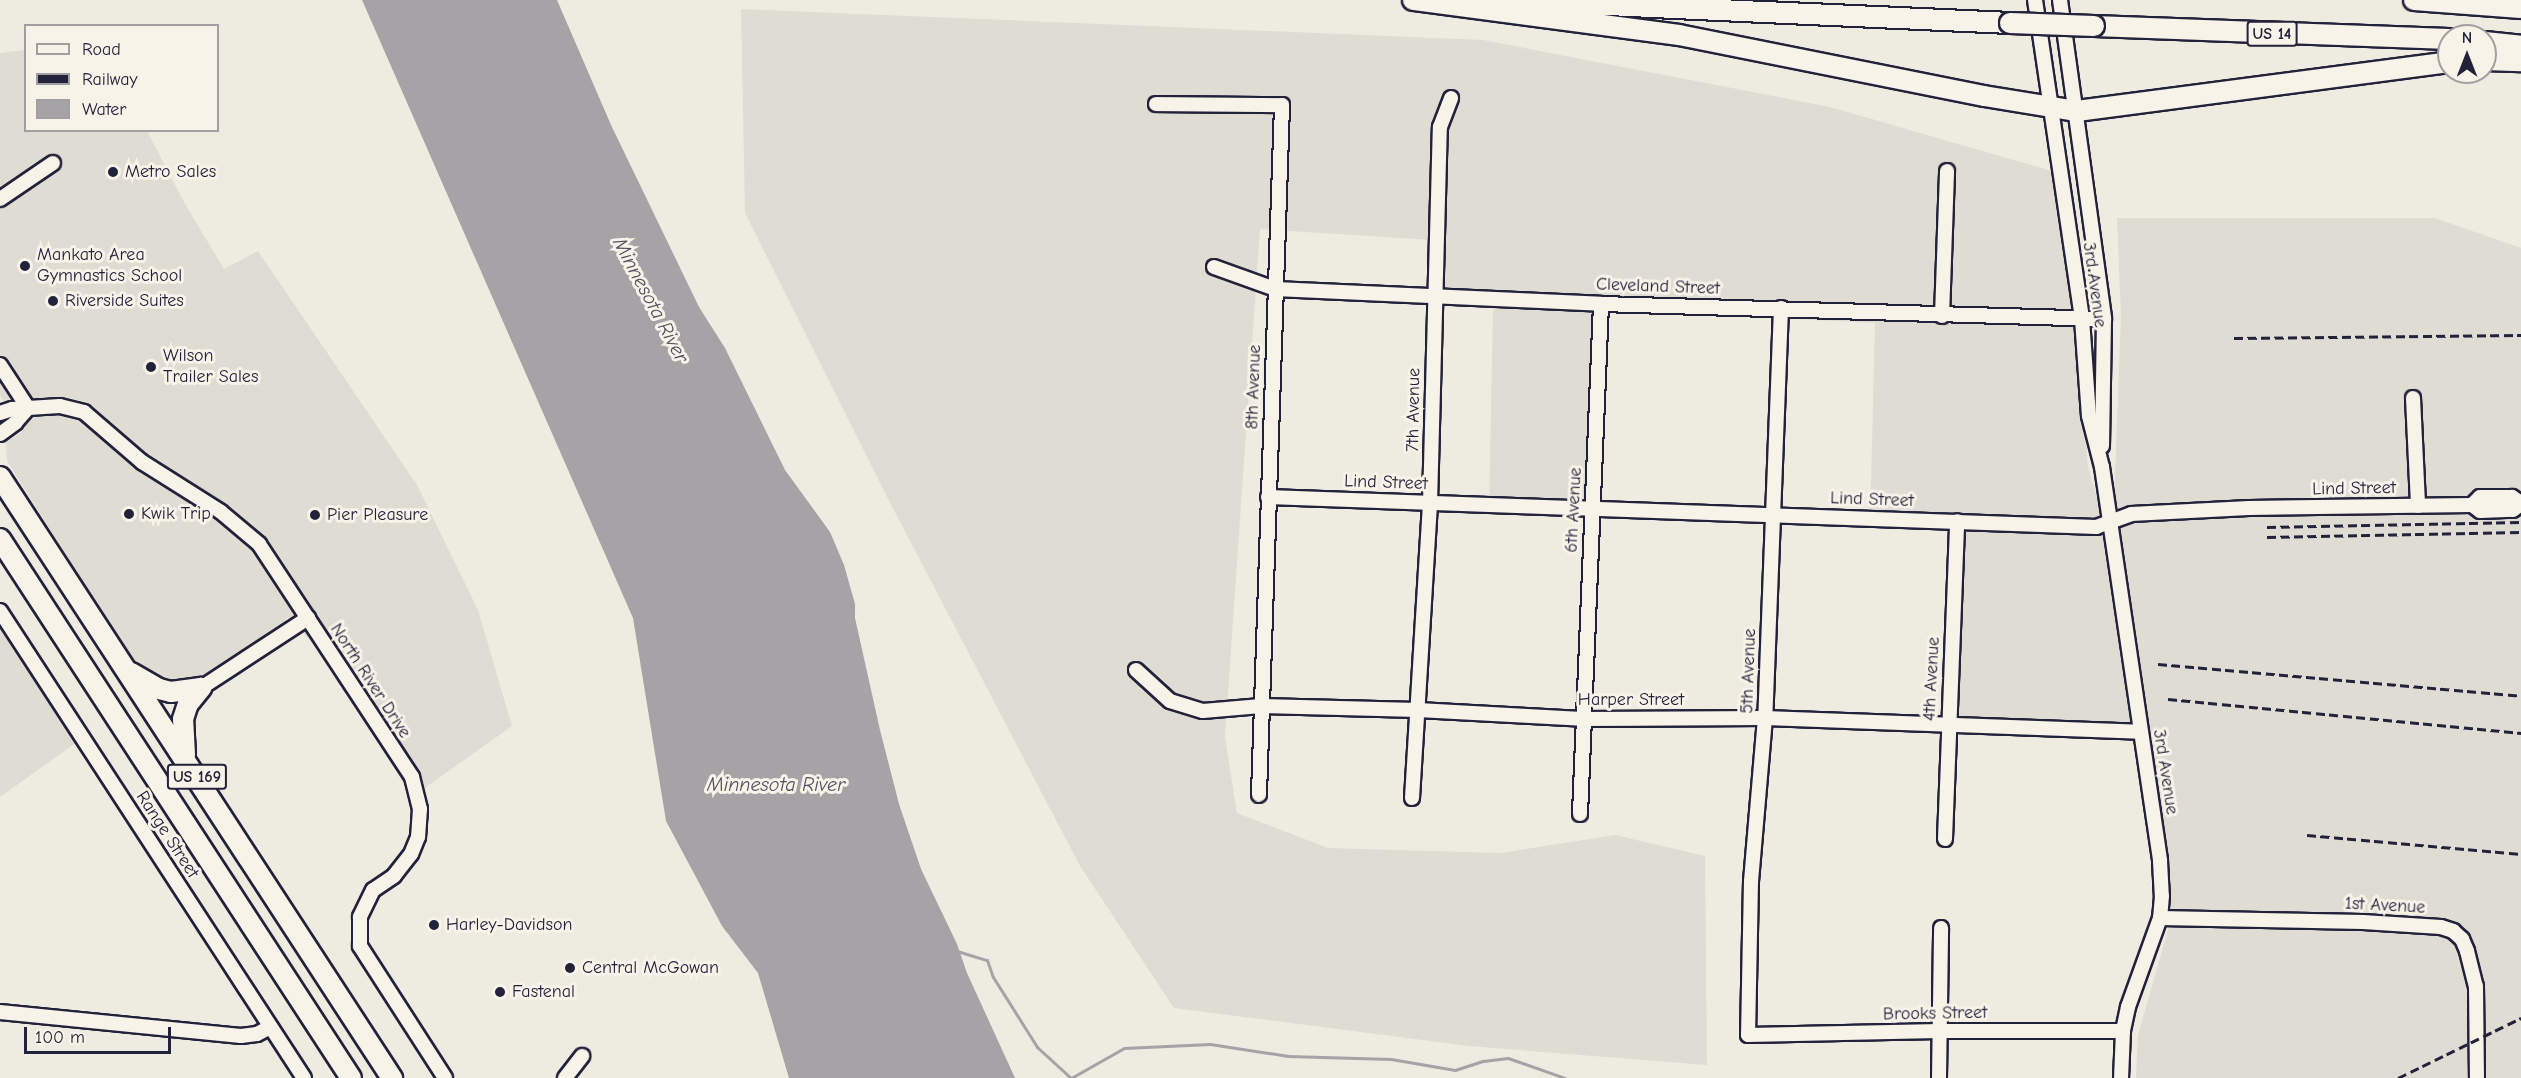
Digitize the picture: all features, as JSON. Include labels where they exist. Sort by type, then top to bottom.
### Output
[{"type":"highway","points":[[1413,0],[1679,35],[1984,96],[2077,111],[2437,64]]},
{"type":"highway","name":"US 14","points":[[1496,0],[2010,23],[2437,39]]},
{"type":"highway","points":[[2414,0],[2521,8]]},
{"type":"highway","points":[[2497,43],[2521,46]]},
{"type":"highway","points":[[2497,60],[2521,61]]},
{"type":"highway","name":"US 169","points":[[0,477],[392,1078]]},
{"type":"highway","name":"US 169","points":[[0,539],[351,1078]]},
{"type":"highway","points":[[124,668],[159,689],[183,692],[201,688]]},
{"type":"highway","points":[[186,759],[182,741],[183,719],[188,704],[201,688]]},
{"type":"street","name":"3rd Avenue","points":[[2035,0],[2082,319],[2089,416],[2102,466],[2160,861],[2162,896],[2160,918],[2128,1007],[2123,1031],[2121,1078]]},
{"type":"street","name":"3rd Avenue","points":[[2060,0],[2104,319],[2102,466]]},
{"type":"street","name":"7th Avenue","points":[[1412,798],[1430,503],[1440,127],[1451,98]]},
{"type":"street","name":"8th Avenue","points":[[1156,104],[1282,105],[1259,795]]},
{"type":"street","points":[[0,198],[53,163]]},
{"type":"street","points":[[1942,316],[1947,171]]},
{"type":"street","name":"Cleveland Street","points":[[1214,267],[1275,289],[1601,304],[1781,308],[1942,316],[2104,319]]},
{"type":"street","name":"6th Avenue","points":[[1580,814],[1582,718],[1601,304]]},
{"type":"street","name":"5th Avenue","points":[[1748,1035],[1752,880],[1765,718],[1781,308]]},
{"type":"street","points":[[0,365],[28,408],[15,423],[0,434]]},
{"type":"street","points":[[2413,398],[2418,506]]},
{"type":"street","name":"North River Drive","points":[[0,414],[28,408],[60,406],[84,412],[142,462],[221,512],[259,544],[412,777],[420,809],[418,837],[411,854],[394,876],[373,891],[360,917],[360,946],[445,1078]]},
{"type":"street","name":"Lind Street","points":[[1268,497],[2096,527],[2131,514],[2472,505],[2480,497],[2512,497],[2521,503]]},
{"type":"street","name":"4th Avenue","points":[[1945,838],[1957,521]]},
{"type":"street","name":"Range Street","points":[[0,611],[304,1078]]},
{"type":"street","points":[[201,688],[308,618]]},
{"type":"street","name":"Harper Street","points":[[1136,670],[1170,701],[1203,711],[1261,706],[1418,710],[1582,718],[1765,718],[2140,732]]},
{"type":"street","name":"1st Avenue","points":[[2160,918],[2362,922],[2441,927],[2453,931],[2462,939],[2476,986],[2478,1078]]},
{"type":"street","points":[[1939,1078],[1941,928]]},
{"type":"street","points":[[0,1012],[241,1036],[257,1034],[270,1027]]},
{"type":"street","name":"Brooks Street","points":[[1748,1035],[1939,1031],[2123,1031]]},
{"type":"street","points":[[565,1078],[582,1056]]},
{"type":"shaded area","points":[[741,9],[1483,40],[1830,107],[2052,171],[2074,308],[2088,467],[2100,509],[2135,738],[1956,733],[1965,530],[1870,525],[1875,323],[1609,310],[1601,519],[1489,514],[1493,307],[1429,304],[1432,240],[1260,229],[1225,737],[1237,813],[1328,848],[1500,853],[1615,835],[1705,856],[1707,1065],[1469,1046],[1174,1008],[1080,866],[886,495],[745,213]]},
{"type":"shaded area","points":[[24,50],[24,132],[148,132],[184,202],[224,269],[258,251],[417,485],[478,610],[512,726],[412,797],[327,657],[287,617],[282,626],[203,676],[181,684],[163,684],[147,676],[134,663],[7,461],[6,442],[22,432],[0,395],[0,53]]},
{"type":"shaded area","points":[[2117,218],[2435,218],[2521,248],[2521,1078],[2485,1078],[2484,1064],[2469,1071],[2469,1078],[2136,1078],[2138,1035],[2170,923],[2150,739],[2114,501],[2121,317]]},
{"type":"shaded area","points":[[0,601],[87,735],[0,797]]},
{"type":"water","name":"Minnesota River","points":[[362,0],[557,0],[611,125],[699,307],[725,348],[785,470],[830,532],[844,565],[855,604],[855,618],[880,730],[899,804],[921,869],[957,944],[967,973],[1015,1078],[789,1078],[758,973],[722,926],[666,821],[633,618]]},
{"type":"waterway","points":[[957,951],[987,960],[993,977],[1037,1047],[1071,1078],[1124,1048],[1210,1044],[1288,1056],[1391,1059],[1455,1070],[1483,1061],[1508,1058],[1565,1078]]},
{"type":"railway","points":[[2234,338],[2521,335]]},
{"type":"railway","points":[[2267,527],[2521,522]]},
{"type":"railway","points":[[2267,537],[2521,532]]},
{"type":"railway","points":[[2158,664],[2521,696]]},
{"type":"railway","points":[[2168,699],[2521,733]]},
{"type":"railway","points":[[2307,835],[2521,854]]},
{"type":"railway","points":[[2398,1078],[2521,1018]]},
{"type":"place","name":"Metro Sales","points":[[113,172]]},
{"type":"place","name":"Mankato Area Gymnastics School","points":[[25,266]]},
{"type":"place","name":"Riverside Suites","points":[[53,301]]},
{"type":"place","name":"Wilson Trailer Sales","points":[[151,367]]},
{"type":"place","name":"Kwik Trip","points":[[129,514]]},
{"type":"place","name":"Pier Pleasure","points":[[315,515]]},
{"type":"place","name":"Harley-Davidson","points":[[434,925]]},
{"type":"place","name":"Central McGowan","points":[[570,968]]},
{"type":"place","name":"Fastenal","points":[[500,992]]}]
